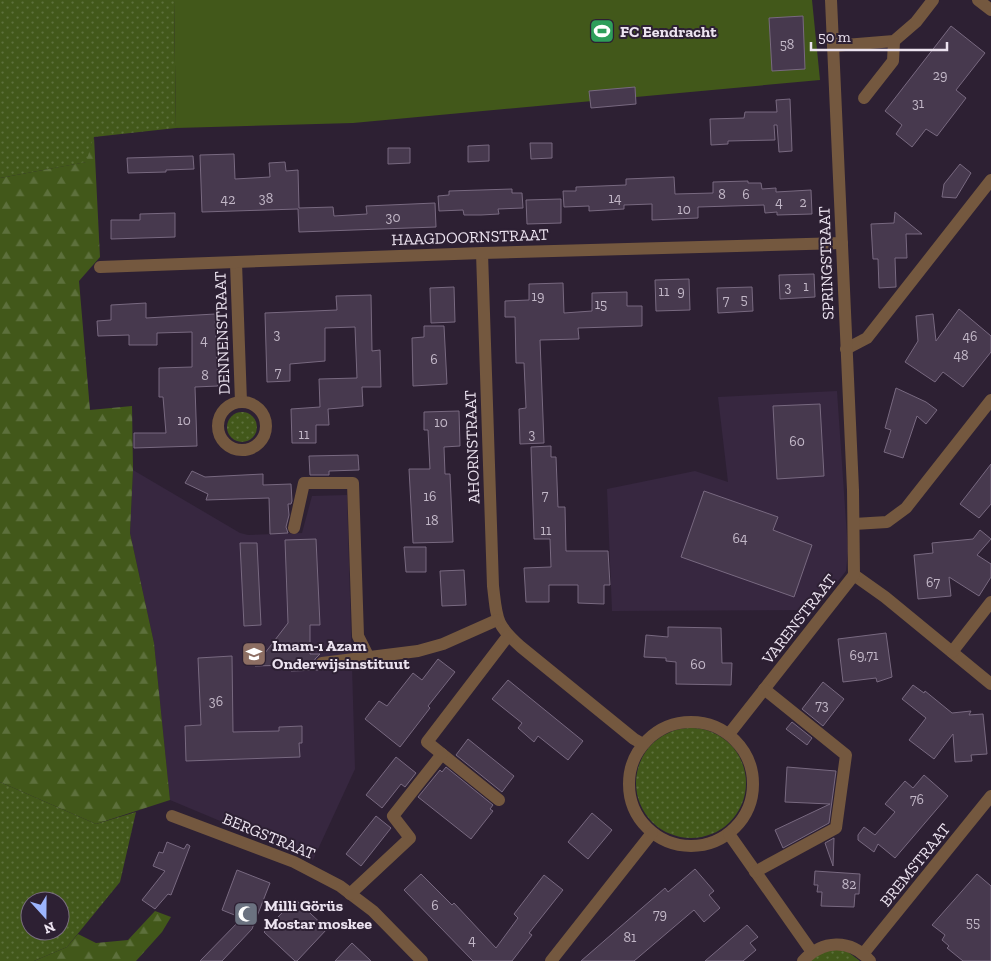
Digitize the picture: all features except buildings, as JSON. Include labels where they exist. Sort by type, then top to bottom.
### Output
[{"type":"street","name":"SPRINGSTRAAT","points":[[831,0],[854,524]]},
{"type":"street","points":[[833,46],[894,41],[916,22],[933,0]]},
{"type":"street","points":[[978,0],[991,10]]},
{"type":"street","points":[[864,98],[892,61],[894,41]]},
{"type":"street","points":[[846,349],[867,338],[991,180]]},
{"type":"street","name":"HAAGDOORNSTRAAT","points":[[100,268],[482,252],[842,243]]},
{"type":"street","name":"AHORNSTRAAT","points":[[482,252],[493,586],[497,620],[508,636],[634,739],[643,744]]},
{"type":"street","name":"DENNENSTRAAT","points":[[236,263],[241,402]]},
{"type":"street","points":[[854,524],[887,522],[906,508],[991,400]]},
{"type":"street","points":[[294,528],[304,483],[353,483],[358,636],[369,658]]},
{"type":"street","name":"VARENSTRAAT","points":[[729,734],[854,575],[854,524]]},
{"type":"street","points":[[854,575],[885,597],[991,684]]},
{"type":"street","points":[[952,652],[991,602]]},
{"type":"street","points":[[322,663],[426,649],[443,644],[497,620]]},
{"type":"street","points":[[499,800],[427,742],[508,636]]},
{"type":"street","points":[[754,872],[836,828],[846,755],[764,689]]},
{"type":"street","points":[[694,721],[712,725],[729,734],[747,756],[755,782],[747,812],[739,824],[729,834],[710,844],[683,846],[670,843],[652,833],[640,821],[631,805],[629,790],[629,774],[634,758],[643,744],[657,731],[675,724],[694,721]]},
{"type":"street","points":[[350,894],[410,838],[393,816],[442,754]]},
{"type":"street","name":"BREMSTRAAT","points":[[866,957],[991,796]]},
{"type":"street","name":"BERGSTRAAT","points":[[172,816],[294,862],[340,886],[374,911],[422,961]]},
{"type":"street","points":[[551,961],[652,833]]},
{"type":"street","points":[[729,834],[807,956],[820,947],[835,944],[850,946],[866,957]]},
{"type":"shaded area","points":[[837,391],[848,551],[846,571],[815,610],[612,611],[607,489],[695,471],[728,482],[718,397]]},
{"type":"shaded area","name":"Imam-ı Azam Onderwijsinstituut","points":[[133,470],[240,533],[248,535],[302,533],[312,496],[347,495],[355,769],[313,860],[170,800],[154,643],[130,533]]},
{"type":"green space","points":[[0,0],[174,0],[176,128],[94,137],[87,162],[0,178]]},
{"type":"green space","points":[[174,0],[812,0],[820,80],[353,123],[176,128]]},
{"type":"green space","points":[[94,137],[100,257],[79,281],[90,410],[132,406],[133,470],[130,533],[154,643],[170,800],[96,824],[0,782],[0,178],[86,162]]},
{"type":"green space","points":[[242,412],[253,416],[257,427],[253,438],[242,442],[231,438],[227,427],[231,416]]},
{"type":"green space","points":[[691,728],[712,732],[730,744],[742,762],[746,783],[742,804],[730,822],[712,834],[691,838],[670,834],[652,822],[640,804],[636,783],[640,762],[652,744],[670,732]]},
{"type":"green space","points":[[0,782],[96,824],[136,812],[120,882],[67,947],[34,961],[0,961]]},
{"type":"green space","points":[[155,911],[171,917],[162,932],[136,961],[34,961],[67,947],[78,934],[96,943],[128,940]]},
{"type":"green space","points":[[830,948],[848,952],[860,961],[806,961]]},
{"type":"place","name":"FC Eendracht","points":[[602,31]]},
{"type":"place","name":"Imam-ı Azam Onderwijsinstituut","points":[[254,654]]},
{"type":"place","name":"Milli Görüs Mostar moskee","points":[[246,914]]}]
